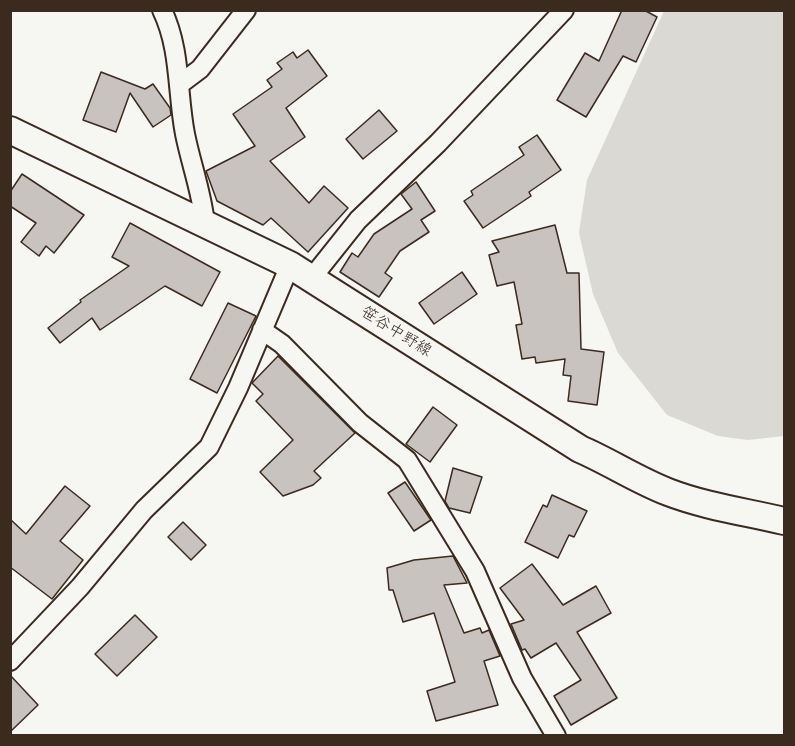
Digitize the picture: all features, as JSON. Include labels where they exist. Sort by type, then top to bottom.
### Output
[{"type":"street","points":[[162,10],[168,24],[180,84],[184,133],[202,195],[206,224]]},
{"type":"street","points":[[180,84],[200,69],[246,10]]},
{"type":"street","points":[[10,661],[80,587],[144,510],[209,447],[238,388],[262,330],[301,272],[438,143],[564,10]]},
{"type":"street","name":"笹谷中野線","points":[[10,130],[301,272],[580,449],[609,462],[626,474],[670,493],[784,521]]},
{"type":"street","points":[[262,330],[282,344],[360,423],[406,460],[475,571],[522,678],[556,735]]},
{"type":"shaded area","points":[[664,11],[784,11],[784,436],[748,440],[718,436],[667,415],[618,353],[593,294],[579,233],[587,180]]},
{"type":"building","points":[[622,10],[644,10],[657,17],[636,62],[623,56],[586,117],[557,100],[585,53],[599,61]]},
{"type":"building","points":[[308,50],[327,76],[286,108],[305,137],[270,161],[309,203],[324,186],[348,208],[308,252],[271,218],[263,225],[217,201],[206,171],[255,146],[233,114],[272,87],[267,80],[282,69],[277,63],[293,52],[297,58]]},
{"type":"building","points":[[101,72],[145,89],[153,84],[170,108],[171,115],[153,127],[130,93],[116,132],[83,120]]},
{"type":"building","points":[[379,110],[397,131],[363,159],[346,139]]},
{"type":"building","points":[[537,135],[561,170],[529,192],[531,196],[483,228],[464,201],[473,195],[471,191],[524,155],[519,147]]},
{"type":"building","points":[[22,174],[84,215],[54,253],[46,246],[39,256],[21,242],[36,223],[10,206],[10,192]]},
{"type":"building","points":[[416,182],[435,211],[421,220],[429,232],[400,251],[385,273],[392,278],[379,297],[340,272],[352,253],[358,257],[374,234],[412,209],[401,194]]},
{"type":"building","points":[[130,223],[220,272],[202,306],[165,286],[100,330],[92,318],[60,343],[48,328],[81,302],[80,300],[129,266],[112,257]]},
{"type":"building","points":[[555,225],[567,273],[579,273],[581,349],[604,352],[597,405],[568,401],[571,376],[563,375],[565,359],[536,363],[535,357],[522,359],[516,325],[522,324],[514,282],[497,286],[489,255],[499,252],[492,241]]},
{"type":"building","points":[[462,272],[477,294],[434,324],[419,303]]},
{"type":"building","points":[[228,303],[256,316],[217,393],[190,379]]},
{"type":"building","points":[[278,356],[355,433],[314,471],[321,478],[313,485],[283,496],[260,472],[293,440],[256,401],[263,394],[252,383]]},
{"type":"building","points":[[433,407],[457,425],[430,462],[406,444]]},
{"type":"building","points":[[453,468],[482,477],[470,513],[449,508],[445,501]]},
{"type":"building","points":[[405,482],[431,520],[414,531],[388,493]]},
{"type":"building","points":[[65,486],[90,506],[60,541],[83,560],[52,599],[10,567],[10,519],[26,534]]},
{"type":"building","points":[[552,495],[587,511],[574,537],[569,535],[558,558],[525,542],[543,505],[547,507]]},
{"type":"building","points":[[183,522],[206,545],[191,560],[168,537]]},
{"type":"building","points":[[453,556],[467,583],[444,585],[464,633],[480,628],[482,633],[489,630],[500,656],[484,661],[498,705],[436,721],[427,691],[455,682],[434,613],[403,622],[393,590],[389,590],[387,568],[414,560]]},
{"type":"building","points":[[532,564],[563,605],[596,586],[611,613],[577,632],[617,698],[571,725],[554,696],[581,680],[556,643],[531,658],[525,649],[522,650],[511,624],[524,620],[500,588]]},
{"type":"building","points":[[135,615],[157,637],[117,676],[95,654]]},
{"type":"building","points":[[10,675],[38,705],[10,732]]}]
